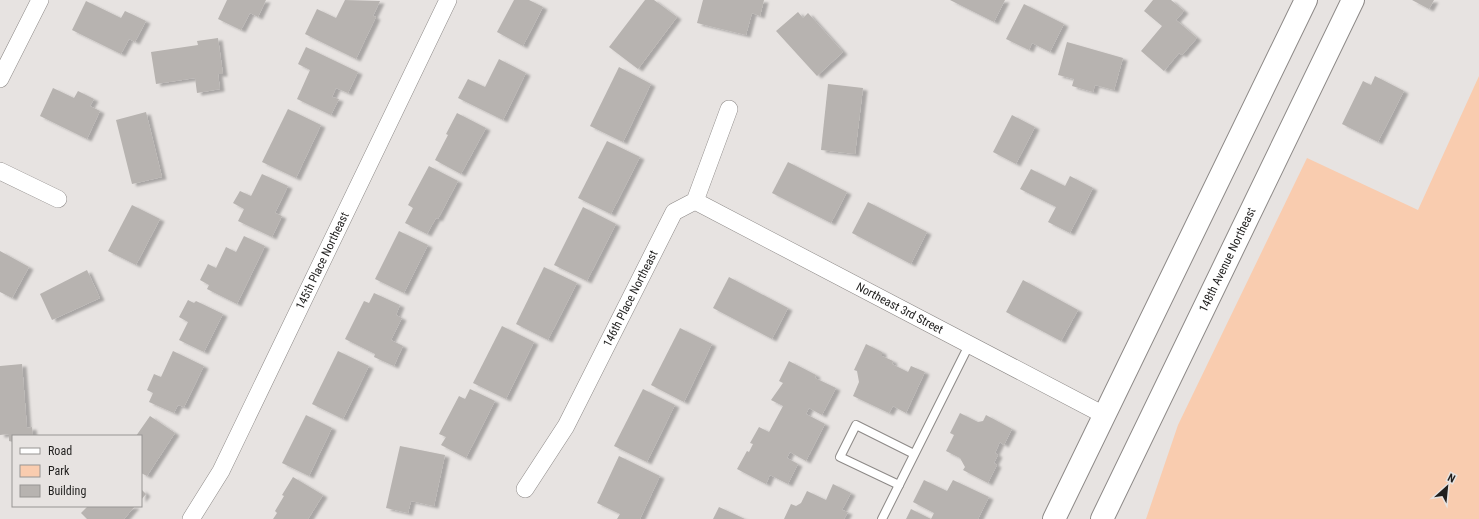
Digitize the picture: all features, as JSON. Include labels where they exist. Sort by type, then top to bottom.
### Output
[{"type":"main road","points":[[1054,519],[1306,0]]},
{"type":"main road","name":"148th Avenue Northeast","points":[[1102,519],[1142,440],[1353,0]]},
{"type":"street","points":[[0,79],[40,0]]},
{"type":"street","name":"145th Place Northeast","points":[[191,519],[221,471],[448,0]]},
{"type":"street","points":[[695,201],[729,109]]},
{"type":"street","points":[[0,171],[58,199]]},
{"type":"street","name":"Northeast 3rd Street","points":[[695,201],[1104,415]]},
{"type":"street","name":"146th Place Northeast","points":[[525,489],[566,426],[674,212],[695,201]]},
{"type":"lane","points":[[882,519],[968,345]]},
{"type":"lane","points":[[899,485],[840,457],[843,450],[856,425],[914,454]]},
{"type":"green space","points":[[1479,76],[1479,519],[1146,519],[1178,425],[1307,158],[1418,210]]},
{"type":"building","points":[[227,0],[266,0],[258,17],[250,13],[241,30],[218,19]]},
{"type":"building","points":[[345,0],[380,1],[373,16],[376,17],[356,59],[305,34],[317,9],[336,18]]},
{"type":"building","points":[[514,0],[529,0],[543,7],[523,46],[497,32]]},
{"type":"building","points":[[645,0],[654,0],[677,17],[638,69],[609,47]]},
{"type":"building","points":[[703,0],[764,0],[760,16],[752,13],[746,35],[697,23]]},
{"type":"building","points":[[950,0],[1005,0],[994,22]]},
{"type":"building","points":[[1153,0],[1171,0],[1184,11],[1176,20],[1197,38],[1182,55],[1179,53],[1164,71],[1141,51],[1162,26],[1144,11]]},
{"type":"building","points":[[1412,0],[1434,0],[1429,9]]},
{"type":"building","points":[[86,1],[121,18],[125,11],[146,21],[135,42],[129,39],[121,54],[72,30]]},
{"type":"building","points":[[1024,4],[1064,24],[1050,52],[1032,43],[1029,50],[1006,39]]},
{"type":"building","points":[[798,12],[803,18],[808,13],[843,52],[817,76],[776,31]]},
{"type":"building","points":[[218,38],[223,74],[218,74],[220,89],[197,93],[195,78],[156,84],[151,52],[198,45],[197,41]]},
{"type":"building","points":[[1067,42],[1123,58],[1114,90],[1095,85],[1093,92],[1072,86],[1074,79],[1058,75]]},
{"type":"building","points":[[306,47],[358,72],[348,93],[336,88],[332,97],[339,99],[331,115],[297,99],[310,70],[298,64]]},
{"type":"building","points":[[499,59],[526,73],[503,120],[458,98],[468,79],[485,87]]},
{"type":"building","points":[[619,67],[651,84],[623,142],[590,126]]},
{"type":"building","points":[[1375,76],[1404,91],[1378,142],[1342,124],[1363,81],[1371,85]]},
{"type":"building","points":[[828,84],[863,88],[855,154],[821,150]]},
{"type":"building","points":[[53,88],[74,98],[78,91],[94,99],[90,106],[100,111],[87,139],[40,116]]},
{"type":"building","points":[[288,109],[321,125],[296,178],[262,162]]},
{"type":"building","points":[[146,112],[162,177],[132,184],[116,120]]},
{"type":"building","points":[[457,113],[486,128],[461,174],[435,160]]},
{"type":"building","points":[[1012,115],[1035,127],[1016,164],[993,152]]},
{"type":"building","points":[[607,141],[640,157],[611,214],[578,198]]},
{"type":"building","points":[[788,162],[847,192],[831,223],[772,193]]},
{"type":"building","points":[[429,166],[458,181],[438,219],[436,218],[427,234],[405,223],[413,208],[408,205]]},
{"type":"building","points":[[1031,169],[1065,186],[1070,176],[1093,188],[1070,233],[1048,222],[1056,207],[1020,189]]},
{"type":"building","points":[[262,174],[288,186],[275,213],[282,216],[272,237],[238,221],[244,209],[233,203],[240,191],[251,196]]},
{"type":"building","points":[[868,202],[927,232],[911,264],[852,233]]},
{"type":"building","points":[[132,205],[160,219],[136,265],[108,251]]},
{"type":"building","points":[[583,207],[616,224],[587,281],[554,265]]},
{"type":"building","points":[[399,231],[428,245],[404,293],[375,279]]},
{"type":"building","points":[[244,236],[265,246],[237,304],[207,289],[209,285],[200,280],[208,264],[216,268],[226,247],[236,252]]},
{"type":"building","points":[[0,251],[29,267],[12,298],[0,292]]},
{"type":"building","points":[[544,267],[577,283],[548,340],[516,324]]},
{"type":"building","points":[[87,270],[100,298],[52,320],[40,294]]},
{"type":"building","points":[[729,277],[788,308],[772,339],[713,308]]},
{"type":"building","points":[[1023,280],[1078,310],[1061,341],[1006,312]]},
{"type":"building","points":[[374,293],[400,305],[396,315],[402,318],[391,340],[403,346],[394,366],[374,357],[375,354],[345,339],[364,301],[369,303]]},
{"type":"building","points":[[188,300],[194,303],[196,301],[223,314],[204,352],[179,340],[188,322],[179,317]]},
{"type":"building","points":[[502,326],[534,342],[506,399],[473,383]]},
{"type":"building","points":[[680,328],[712,344],[684,402],[651,385]]},
{"type":"building","points":[[866,344],[882,352],[882,356],[893,361],[892,364],[908,372],[911,366],[925,372],[906,413],[893,406],[889,413],[853,396],[859,382],[857,371],[854,370]]},
{"type":"building","points":[[173,351],[204,366],[184,407],[178,405],[174,413],[149,402],[153,393],[147,390],[154,374],[161,377]]},
{"type":"building","points":[[338,351],[369,366],[343,419],[312,404]]},
{"type":"building","points":[[789,361],[816,375],[815,378],[836,388],[822,415],[809,408],[806,414],[825,424],[806,461],[790,452],[787,458],[798,464],[788,484],[770,475],[766,484],[737,469],[747,451],[749,452],[753,444],[750,443],[759,427],[769,432],[783,406],[771,400],[783,383],[779,381]]},
{"type":"building","points":[[22,364],[27,428],[32,427],[33,435],[12,435],[12,442],[9,441],[9,434],[0,435],[0,366]]},
{"type":"building","points":[[470,389],[495,401],[466,458],[441,445],[446,437],[439,434],[459,396],[465,399]]},
{"type":"building","points":[[643,389],[675,405],[647,462],[614,446]]},
{"type":"building","points":[[960,413],[978,422],[983,421],[986,415],[1012,429],[1004,445],[1000,442],[995,453],[998,455],[994,463],[997,465],[988,483],[963,470],[965,467],[960,458],[946,451],[954,435],[950,433]]},
{"type":"building","points":[[306,415],[332,428],[309,476],[282,463]]},
{"type":"building","points":[[150,416],[175,433],[147,476],[142,474],[142,435],[137,435]]},
{"type":"building","points":[[400,446],[445,455],[434,506],[411,501],[408,513],[386,508]]},
{"type":"building","points":[[619,456],[660,476],[640,519],[617,519],[620,514],[597,503]]},
{"type":"building","points":[[293,477],[323,495],[308,519],[273,519],[277,513],[275,511],[284,496],[282,495]]},
{"type":"building","points":[[924,480],[947,491],[953,480],[989,497],[978,519],[931,519],[934,513],[913,502]]},
{"type":"building","points":[[833,484],[851,493],[842,510],[848,512],[844,519],[784,519],[791,504],[796,506],[801,503],[807,491],[826,500]]},
{"type":"building","points":[[142,490],[146,494],[142,499]]},
{"type":"building","points":[[87,507],[134,507],[124,519],[87,519],[81,513]]},
{"type":"building","points":[[719,507],[745,519],[713,519]]},
{"type":"building","points":[[911,509],[931,519],[906,519]]}]
